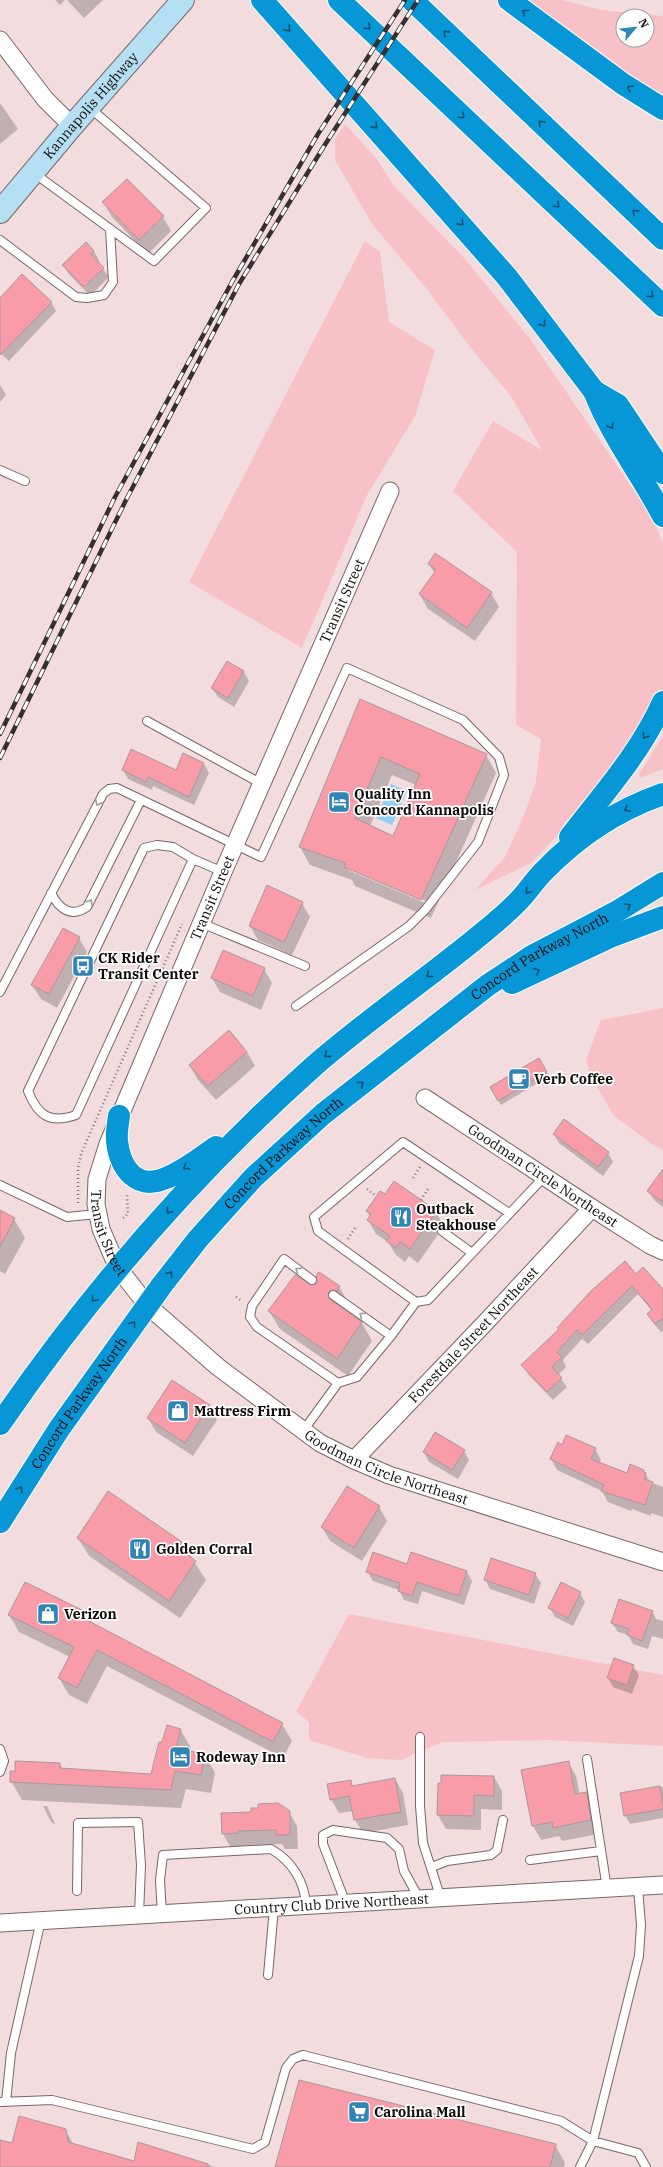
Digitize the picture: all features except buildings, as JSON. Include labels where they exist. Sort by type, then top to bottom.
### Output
[{"type":"highway","points":[[262,0],[502,272],[594,391],[602,412],[644,480],[663,516]]},
{"type":"highway","points":[[339,0],[663,306]]},
{"type":"highway","points":[[412,0],[663,239]]},
{"type":"highway","points":[[509,0],[623,84],[663,109]]},
{"type":"highway","points":[[594,391],[618,405],[663,473]]},
{"type":"highway","points":[[6,1412],[89,1305],[119,1269],[208,1168],[254,1122],[316,1064],[505,914],[543,872],[632,757],[646,735],[663,702]]},
{"type":"highway","points":[[543,872],[579,840],[603,822],[642,801],[663,794]]},
{"type":"highway","name":"Concord Parkway North","points":[[0,1522],[60,1429],[147,1305],[198,1239],[253,1178],[323,1114],[418,1039],[512,968],[643,897],[663,883]]},
{"type":"highway","points":[[418,1039],[524,977],[610,937],[663,917]]},
{"type":"highway","points":[[119,1116],[117,1140],[121,1159],[128,1173],[145,1182],[155,1181],[171,1176],[254,1122]]},
{"type":"main road","name":"Kannapolis Highway","points":[[0,212],[72,126],[183,0]]},
{"type":"street","points":[[0,40],[45,99],[72,126]]},
{"type":"street","name":"Transit Street","points":[[147,1305],[119,1269],[106,1243],[98,1214],[96,1179],[119,1116],[201,923],[390,491]]},
{"type":"street","name":"Goodman Circle Northeast","points":[[425,1098],[592,1208],[650,1245],[663,1251]]},
{"type":"street","name":"Forestdale Street Northeast","points":[[354,1460],[592,1208]]},
{"type":"street","name":"Goodman Circle Northeast","points":[[147,1305],[218,1367],[303,1431],[320,1443],[354,1460],[389,1475],[663,1562]]},
{"type":"street","name":"Country Club Drive Northeast","points":[[0,1923],[607,1890],[663,1885]]},
{"type":"lane","points":[[33,172],[154,261],[206,208],[89,107]]},
{"type":"lane","points":[[0,240],[76,297],[87,298],[104,295],[113,282],[110,229]]},
{"type":"lane","points":[[0,470],[25,481]]},
{"type":"lane","points":[[0,992],[103,794],[109,789],[117,788],[234,846],[261,857],[348,668],[463,720],[499,757],[504,775],[478,842],[426,910],[409,926],[296,1006]]},
{"type":"lane","points":[[146,721],[262,784]]},
{"type":"lane","points":[[51,893],[56,903],[68,912],[80,912],[87,907],[142,800]]},
{"type":"lane","points":[[193,859],[76,1115],[63,1119],[45,1117],[34,1105],[28,1091],[144,848],[157,845],[173,847],[193,859],[223,872]]},
{"type":"lane","points":[[201,923],[305,966]]},
{"type":"lane","points":[[416,1302],[318,1231],[314,1217],[403,1142],[509,1213]]},
{"type":"lane","points":[[303,1431],[338,1383],[357,1377],[391,1336],[416,1302],[428,1300],[544,1177]]},
{"type":"lane","points":[[0,1186],[67,1217],[98,1214]]},
{"type":"lane","points":[[442,1231],[472,1253]]},
{"type":"lane","points":[[312,1280],[284,1259],[252,1306],[250,1317],[257,1327],[338,1383]]},
{"type":"lane","points":[[333,1295],[391,1336]]},
{"type":"lane","points":[[420,1737],[420,1806],[423,1844],[432,1867],[441,1898]]},
{"type":"lane","points":[[0,1749],[4,1760],[0,1772]]},
{"type":"lane","points":[[587,1759],[607,1890]]},
{"type":"lane","points":[[432,1867],[447,1861],[491,1855],[497,1850],[503,1820]]},
{"type":"lane","points":[[77,1891],[78,1823],[138,1822],[141,1865],[139,1915]]},
{"type":"lane","points":[[346,1904],[323,1844],[323,1835],[333,1830],[387,1838],[399,1849],[404,1871],[420,1900]]},
{"type":"lane","points":[[162,1914],[160,1880],[163,1856],[263,1849],[271,1849],[284,1856],[299,1877],[306,1895],[306,1906]]},
{"type":"lane","points":[[530,1860],[601,1852]]},
{"type":"lane","points":[[580,2167],[593,2141],[639,1956],[641,1924],[638,1888]]},
{"type":"lane","points":[[268,1975],[274,1908]]},
{"type":"lane","points":[[41,1920],[12,2053],[3,2102],[52,2100],[253,2149],[265,2142],[286,2068],[294,2059],[303,2055],[561,2121],[593,2141],[638,2153],[646,2167]]},
{"type":"path","points":[[78,1203],[78,1169],[81,1154],[184,918]]},
{"type":"path","points":[[367,1189],[376,1196]]},
{"type":"path","points":[[421,1200],[428,1189]]},
{"type":"path","points":[[123,1218],[128,1214],[127,1192]]},
{"type":"shaded area","points":[[525,0],[562,0],[601,10],[615,11],[615,48],[655,48],[655,15],[663,16],[663,96],[628,76]]},
{"type":"shaded area","points":[[345,124],[376,158],[394,186],[466,260],[530,339],[651,515],[663,543],[663,706],[569,823],[531,863],[475,890],[505,857],[525,813],[536,781],[541,739],[516,725],[517,552],[453,491],[493,421],[542,450],[511,396],[477,356],[426,288],[372,224],[335,160],[335,140]]},
{"type":"shaded area","points":[[365,241],[380,252],[389,322],[435,350],[415,416],[367,495],[302,648],[189,582]]},
{"type":"shaded area","points":[[663,736],[663,769],[640,778],[639,774]]},
{"type":"shaded area","points":[[663,1008],[663,1150],[653,1145],[613,1115],[591,1076],[586,1060],[601,1020]]},
{"type":"shaded area","points":[[349,1614],[663,1675],[663,1746],[549,1740],[442,1742],[401,1760],[367,1758],[309,1740],[309,1722],[296,1712]]},
{"type":"water","points":[[391,784],[407,791],[392,825],[376,818]]},
{"type":"railway","points":[[0,734],[115,497],[232,282],[318,134],[405,0]]},
{"type":"railway","points":[[0,758],[126,500],[239,284],[326,143],[418,0]]},
{"type":"place","name":"Quality Inn Concord Kannapolis","points":[[339,802]]},
{"type":"place","name":"CK Rider Transit Center","points":[[83,966]]},
{"type":"place","name":"Verb Coffee","points":[[519,1079]]},
{"type":"place","name":"Outback Steakhouse","points":[[401,1217]]},
{"type":"place","name":"Mattress Firm","points":[[178,1411]]},
{"type":"place","name":"Golden Corral","points":[[140,1549]]},
{"type":"place","name":"Verizon","points":[[48,1614]]},
{"type":"place","name":"Rodeway Inn","points":[[180,1757]]},
{"type":"place","name":"Carolina Mall","points":[[359,2112]]}]
